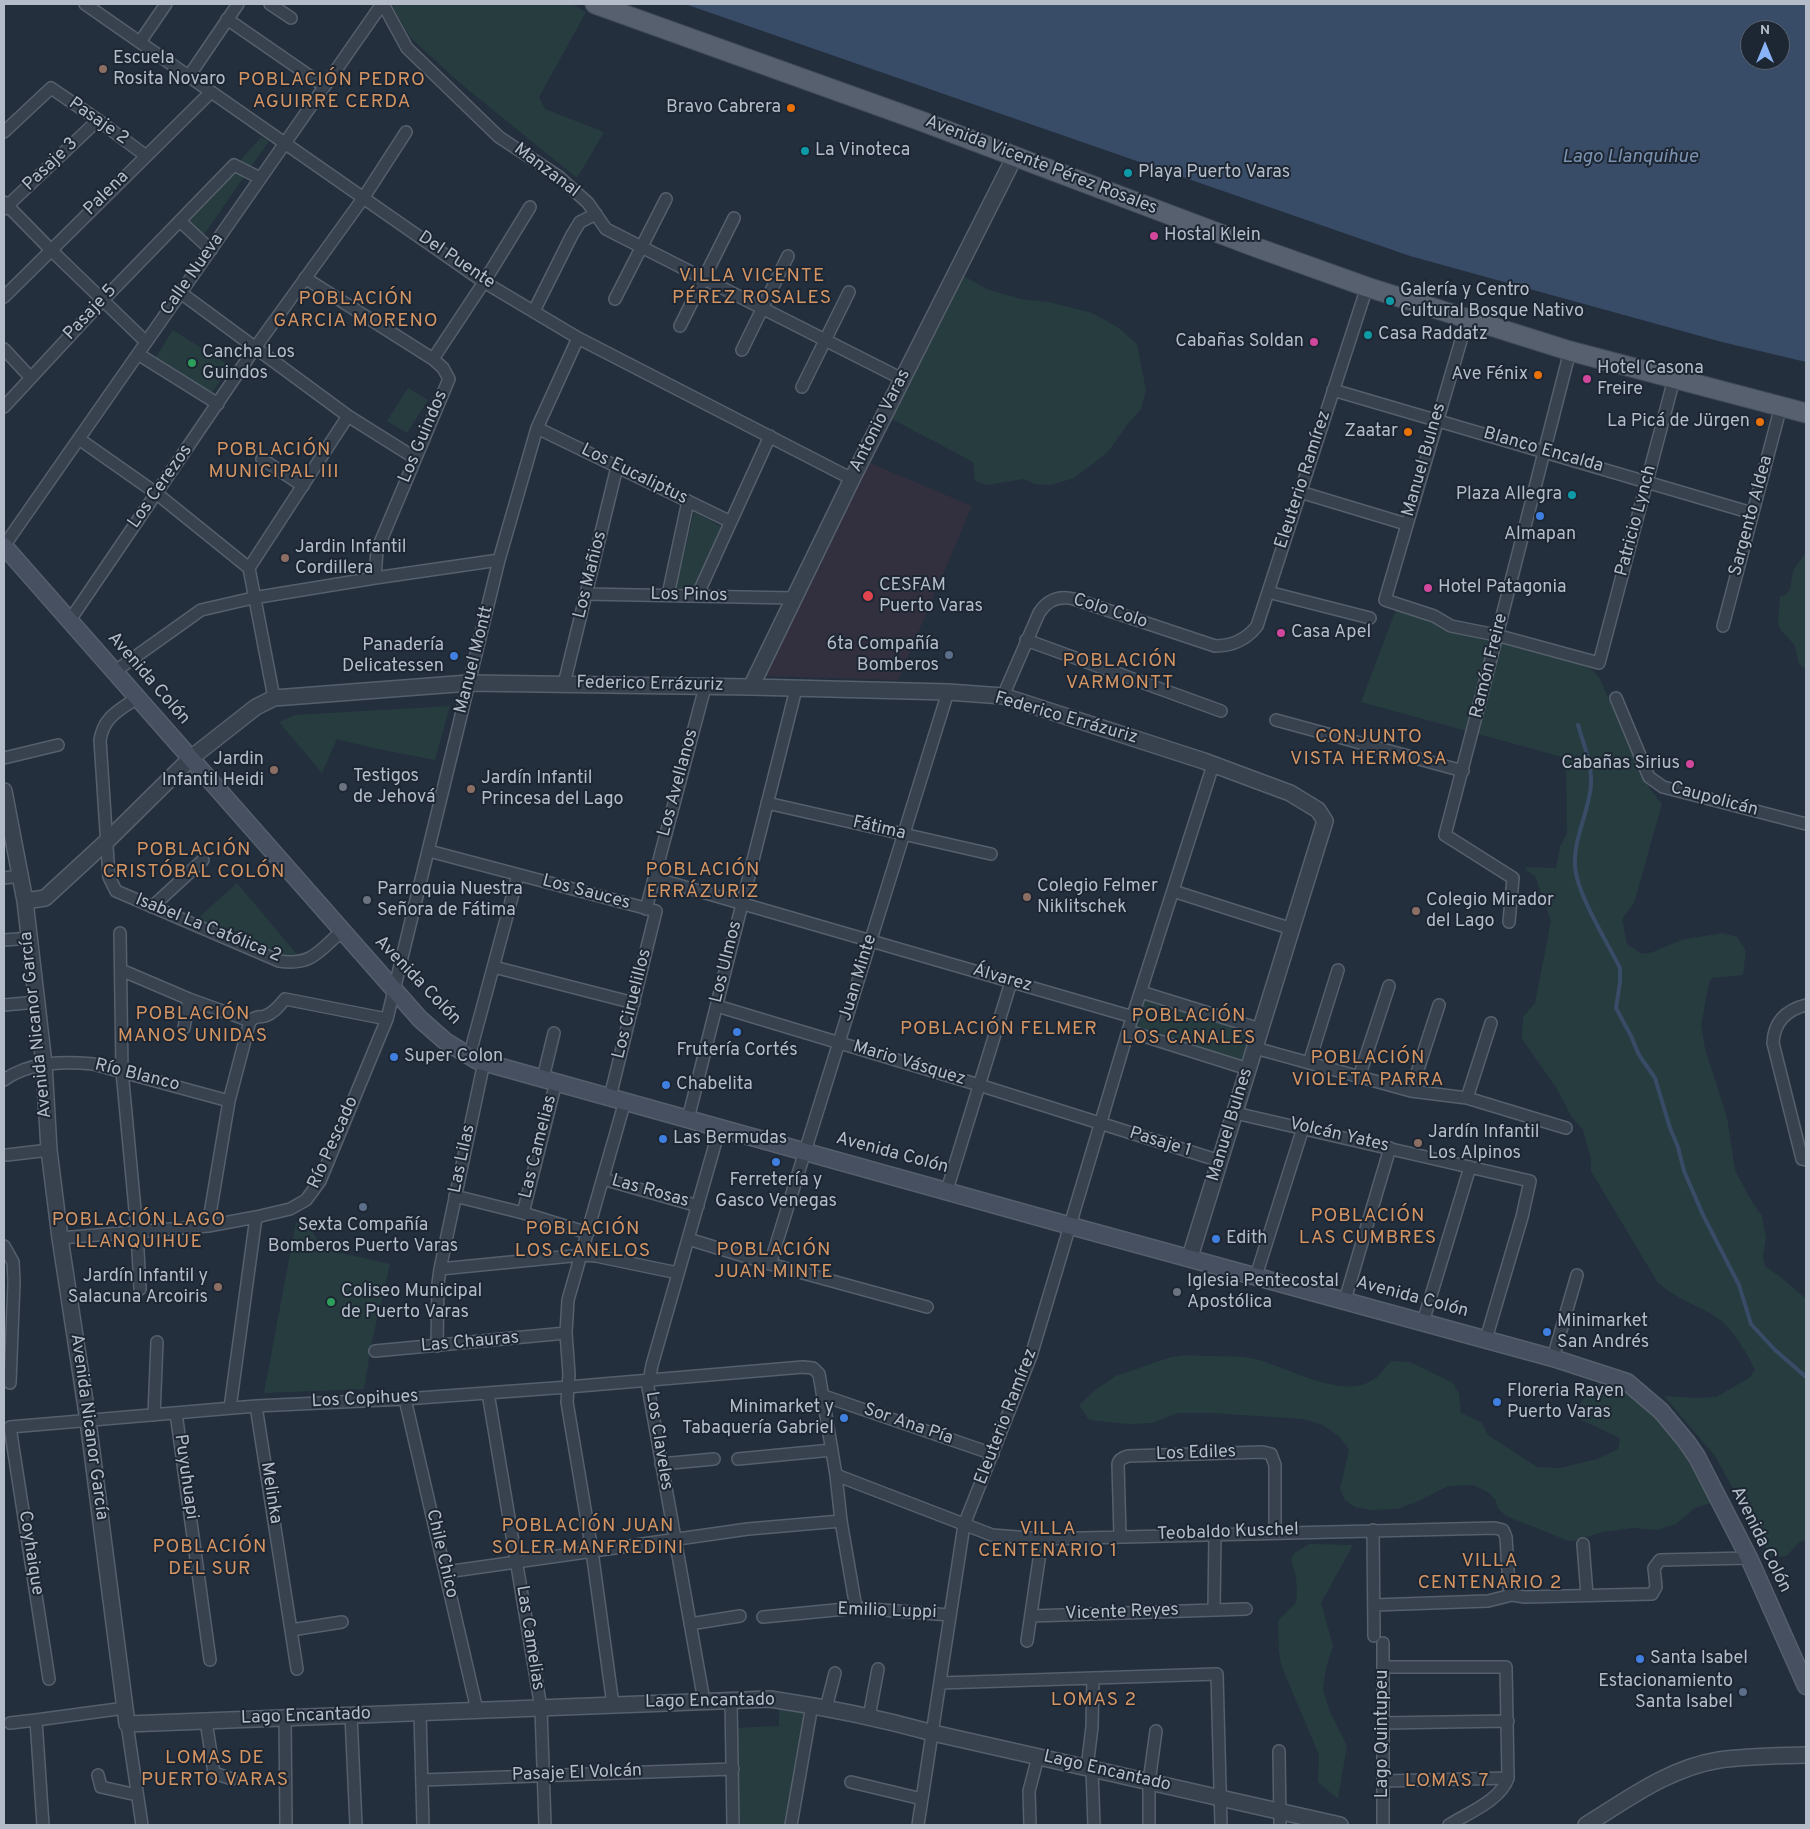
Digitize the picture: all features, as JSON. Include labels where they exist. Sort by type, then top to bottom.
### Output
[{"type":"main road","name":"Avenida Vicente Pérez Rosales","points":[[595,4],[1015,156],[1367,287],[1466,320],[1570,351],[1806,413]]},
{"type":"main road","name":"Avenida Colón","points":[[4,546],[432,1031],[469,1057],[1071,1226],[1486,1339],[1553,1358],[1626,1382],[1661,1411],[1674,1425],[1697,1457],[1749,1558],[1806,1686]]},
{"type":"street","name":"Del Puente","points":[[85,4],[484,282],[578,338],[852,479]]},
{"type":"street","points":[[140,42],[166,4]]},
{"type":"street","points":[[188,76],[238,4]]},
{"type":"street","points":[[270,4],[291,18]]},
{"type":"street","name":"Calle Nueva","points":[[4,546],[382,4]]},
{"type":"street","name":"Manzanal","points":[[382,4],[407,48],[499,137],[558,176],[588,203],[606,229],[902,380]]},
{"type":"street","points":[[227,19],[324,86]]},
{"type":"street","name":"Pasaje 2","points":[[4,132],[51,88],[146,156]]},
{"type":"street","name":"Palena","points":[[4,297],[211,92]]},
{"type":"street","name":"Pasaje 3","points":[[5,206],[98,120]]},
{"type":"street","name":"Los Cerezos","points":[[70,620],[255,348],[364,198],[406,132]]},
{"type":"street","name":"Antonio Varas","points":[[751,687],[852,479],[1015,156]]},
{"type":"street","name":"Pasaje 5","points":[[4,407],[104,299],[234,166],[260,178]]},
{"type":"street","points":[[615,298],[666,199]]},
{"type":"street","points":[[5,206],[104,299],[146,342]]},
{"type":"street","points":[[305,278],[433,359],[484,282],[530,207]]},
{"type":"street","points":[[534,311],[580,222],[596,214]]},
{"type":"street","points":[[680,326],[734,218]]},
{"type":"street","points":[[180,221],[211,250]]},
{"type":"street","points":[[742,350],[788,256]]},
{"type":"street","name":"Eleuterio Ramírez","points":[[1215,646],[1236,643],[1257,626],[1367,287]]},
{"type":"street","points":[[802,387],[849,292]]},
{"type":"street","points":[[180,293],[348,416],[415,458]]},
{"type":"street","name":"Manuel Bulnes","points":[[1466,320],[1385,600],[1434,616],[1451,626],[1496,635]]},
{"type":"street","name":"Manuel Montt","points":[[395,990],[499,560],[537,428],[578,338]]},
{"type":"street","points":[[4,349],[31,378]]},
{"type":"street","name":"Ramón Freire","points":[[1509,922],[1513,878],[1445,835],[1570,351]]},
{"type":"street","points":[[138,354],[218,404]]},
{"type":"street","name":"Los Guindos","points":[[376,578],[377,550],[449,379],[443,368],[433,359]]},
{"type":"street","name":"Patricio Lynch","points":[[1496,635],[1599,662],[1674,378]]},
{"type":"street","name":"Blanco Encalda","points":[[1333,390],[1752,513]]},
{"type":"street","name":"Sargento Aldea","points":[[1723,626],[1781,406]]},
{"type":"street","points":[[248,568],[348,416]]},
{"type":"street","name":"Los Eucaliptus","points":[[537,428],[731,522]]},
{"type":"street","points":[[697,596],[770,436]]},
{"type":"street","points":[[79,439],[156,493],[248,568],[274,698]]},
{"type":"street","points":[[262,459],[303,486]]},
{"type":"street","name":"Los Mañios","points":[[564,684],[617,467]]},
{"type":"street","points":[[1300,492],[1406,524]]},
{"type":"street","points":[[668,596],[688,501]]},
{"type":"street","points":[[114,672],[201,610],[253,598],[499,560]]},
{"type":"street","points":[[1268,592],[1370,618]]},
{"type":"street","name":"Los Pinos","points":[[586,594],[793,598]]},
{"type":"street","name":"Colo Colo","points":[[1004,696],[1026,640],[1042,608],[1052,600],[1063,598],[1081,602],[1215,646]]},
{"type":"street","points":[[1026,640],[1221,711]]},
{"type":"street","name":"Federico Errázuriz","points":[[25,902],[45,898],[107,841],[191,758],[256,707],[274,698],[470,683],[751,687],[948,692],[1004,696],[1214,764],[1290,792],[1318,810],[1325,821]]},
{"type":"street","name":"Los Avellanos","points":[[651,910],[654,878],[705,687]]},
{"type":"street","name":"Los Ulmos","points":[[688,1118],[796,689]]},
{"type":"street","name":"Juan Minte","points":[[770,1264],[948,692]]},
{"type":"street","points":[[107,841],[101,731],[107,720],[138,698]]},
{"type":"street","name":"Caupolicán","points":[[1616,698],[1649,778],[1664,787],[1806,824]]},
{"type":"street","points":[[1276,720],[1463,771]]},
{"type":"street","points":[[4,758],[58,745]]},
{"type":"street","name":"Eleuterio Ramírez","points":[[918,1825],[964,1525],[1031,1356],[1128,1031],[1214,764]]},
{"type":"street","name":"Avenida Nicanor García","points":[[4,791],[21,876],[30,938],[44,1064],[49,1150],[60,1238],[88,1420],[127,1724],[143,1825]]},
{"type":"street","name":"Fátima","points":[[767,803],[991,854]]},
{"type":"street","name":"Manuel Bulnes","points":[[1190,1257],[1325,821]]},
{"type":"street","name":"Isabel La Católica 2","points":[[107,841],[109,877],[116,891],[279,961],[294,963],[313,957],[342,931]]},
{"type":"street","name":"Los Sauces","points":[[429,851],[651,910]]},
{"type":"street","points":[[152,907],[203,860]]},
{"type":"street","points":[[469,1057],[518,875]]},
{"type":"street","points":[[4,878],[21,876]]},
{"type":"street","name":"Álvarez","points":[[654,878],[1133,1017]]},
{"type":"street","points":[[1173,891],[1292,929]]},
{"type":"street","name":"Los Ciruelillos","points":[[613,1705],[592,1551],[567,1402],[569,1374],[566,1333],[568,1300],[603,1179],[651,910]]},
{"type":"street","points":[[120,933],[122,1071],[137,1231],[140,1289]]},
{"type":"street","points":[[4,940],[30,938]]},
{"type":"street","points":[[494,967],[634,1003]]},
{"type":"street","points":[[121,970],[189,999],[250,1021]]},
{"type":"street","points":[[1309,1063],[1338,970]]},
{"type":"street","points":[[947,1190],[1011,982]]},
{"type":"street","points":[[1359,1077],[1389,986]]},
{"type":"street","name":"Río Pescado","points":[[60,1238],[208,1226],[290,1209],[306,1200],[317,1188],[387,1019],[395,990]]},
{"type":"street","points":[[1141,992],[1260,1029]]},
{"type":"street","points":[[184,1028],[189,999]]},
{"type":"street","points":[[208,1226],[229,1101],[250,1021],[257,1016],[264,1016],[273,1012],[285,999],[387,1019]]},
{"type":"street","points":[[4,1005],[37,1002]]},
{"type":"street","points":[[1410,1091],[1439,1005]]},
{"type":"street","points":[[1806,1005],[1797,1007],[1784,1015],[1778,1022],[1774,1032],[1773,1043],[1802,1159],[1806,1160]]},
{"type":"street","name":"Mario Vásquez","points":[[717,1006],[1101,1124]]},
{"type":"street","points":[[1467,1098],[1491,1023]]},
{"type":"street","points":[[1128,1031],[1248,1069]]},
{"type":"street","name":"Las Camelias","points":[[522,1213],[549,1080],[554,1033]]},
{"type":"street","points":[[1255,1048],[1410,1091],[1467,1098],[1566,1128]]},
{"type":"street","name":"Río Blanco","points":[[4,1080],[15,1072],[44,1064],[76,1062],[122,1071],[229,1101]]},
{"type":"street","name":"Las Lilas","points":[[437,1346],[440,1269],[484,1062]]},
{"type":"street","name":"Volcán Yates","points":[[1235,1113],[1530,1181],[1522,1217],[1486,1339]]},
{"type":"street","name":"Pasaje 1","points":[[1101,1124],[1220,1161]]},
{"type":"street","name":"Los Claveles","points":[[704,1701],[648,1393],[648,1381],[720,1127]]},
{"type":"street","points":[[1256,1276],[1303,1128]]},
{"type":"street","points":[[1345,1300],[1390,1148]]},
{"type":"street","points":[[8,1155],[49,1150]]},
{"type":"street","points":[[1423,1322],[1470,1167]]},
{"type":"street","name":"Las Rosas","points":[[603,1179],[698,1206]]},
{"type":"street","points":[[455,1196],[522,1213],[588,1234]]},
{"type":"street","points":[[230,1408],[256,1217]]},
{"type":"street","points":[[688,1239],[770,1264],[928,1307]]},
{"type":"street","points":[[4,1246],[13,1262],[14,1282],[10,1382]]},
{"type":"street","points":[[440,1269],[582,1255],[596,1256],[678,1273]]},
{"type":"street","points":[[1553,1358],[1577,1275]]},
{"type":"street","name":"Las Chauras","points":[[375,1351],[566,1333]]},
{"type":"street","points":[[154,1415],[157,1342]]},
{"type":"street","name":"Los Copihues","points":[[10,1427],[256,1406],[488,1393],[808,1367],[819,1374],[824,1396]]},
{"type":"street","name":"Las Camelias","points":[[488,1393],[541,1708],[545,1825]]},
{"type":"street","points":[[824,1396],[841,1521],[856,1608]]},
{"type":"street","name":"Sor Ana Pía","points":[[824,1396],[993,1454]]},
{"type":"street","name":"Chile Chico","points":[[405,1398],[477,1710]]},
{"type":"street","name":"Melinka","points":[[256,1406],[297,1669]]},
{"type":"street","name":"Puyuhuapi","points":[[176,1413],[210,1660]]},
{"type":"street","name":"Coyhaique","points":[[10,1427],[50,1678]]},
{"type":"street","points":[[738,1459],[832,1450]]},
{"type":"street","name":"Los Ediles","points":[[1120,1536],[1118,1464],[1120,1460],[1128,1456],[1244,1453],[1272,1454],[1274,1465],[1275,1532]]},
{"type":"street","points":[[661,1464],[714,1460]]},
{"type":"street","name":"Teobaldo Kuschel","points":[[836,1475],[992,1535],[1042,1538],[1495,1528],[1503,1530],[1506,1537],[1509,1587],[1512,1595]]},
{"type":"street","points":[[446,1572],[748,1529],[841,1521]]},
{"type":"street","name":"Lago Quintupeu","points":[[1373,1530],[1374,1605],[1383,1667],[1383,1825]]},
{"type":"street","points":[[1214,1610],[1215,1534]]},
{"type":"street","points":[[1027,1641],[1042,1538]]},
{"type":"street","points":[[1583,1544],[1586,1595]]},
{"type":"street","points":[[1374,1605],[1488,1601],[1512,1595],[1525,1597],[1652,1594],[1656,1588],[1654,1568],[1660,1560],[1749,1558]]},
{"type":"street","name":"Emilio Luppi","points":[[763,1617],[856,1608],[950,1615]]},
{"type":"street","name":"Vicente Reyes","points":[[1031,1616],[1246,1609]]},
{"type":"street","points":[[690,1624],[740,1616]]},
{"type":"street","points":[[291,1630],[342,1622]]},
{"type":"street","points":[[1383,1667],[1506,1667],[1508,1778],[1504,1787],[1495,1797],[1449,1825]]},
{"type":"street","points":[[869,1717],[878,1670]]},
{"type":"street","points":[[791,1825],[819,1706],[835,1673]]},
{"type":"street","points":[[940,1682],[1217,1674],[1221,1825]]},
{"type":"street","points":[[1093,1678],[1090,1768],[1094,1825]]},
{"type":"street","name":"Lago Encantado","points":[[127,1724],[770,1699],[819,1706],[1220,1798],[1280,1818],[1340,1825]]},
{"type":"street","points":[[731,1700],[732,1825]]},
{"type":"street","points":[[10,1723],[125,1708]]},
{"type":"street","points":[[420,1713],[424,1825]]},
{"type":"street","points":[[351,1715],[356,1825]]},
{"type":"street","points":[[286,1718],[286,1825]]},
{"type":"street","points":[[36,1720],[43,1825]]},
{"type":"street","points":[[1383,1723],[1508,1720]]},
{"type":"street","points":[[206,1721],[214,1773],[232,1779]]},
{"type":"street","points":[[1149,1825],[1149,1782],[1156,1731]]},
{"type":"street","points":[[1280,1751],[1280,1818]]},
{"type":"street","points":[[1586,1825],[1655,1782],[1703,1764],[1719,1760],[1806,1755]]},
{"type":"street","points":[[1030,1825],[1029,1791],[1038,1757]]},
{"type":"street","name":"Pasaje El Volcán","points":[[422,1780],[732,1768]]},
{"type":"street","points":[[98,1774],[101,1788],[137,1795]]},
{"type":"street","points":[[1383,1781],[1508,1778]]},
{"type":"street","points":[[851,1782],[922,1799]]},
{"type":"shaded area","name":"CESFAM Puerto Varas","points":[[865,461],[972,506],[898,680],[766,676]]},
{"type":"green space","points":[[391,4],[572,4],[586,12],[539,97],[545,109],[604,132],[577,178],[461,84],[410,37]]},
{"type":"green space","points":[[261,137],[269,141],[203,236],[187,218]]},
{"type":"green space","points":[[960,274],[987,289],[1020,299],[1049,302],[1092,313],[1119,328],[1137,344],[1146,390],[1141,409],[1108,452],[1074,478],[1051,485],[1035,484],[1024,479],[987,485],[975,481],[973,462],[890,418]]},
{"type":"green space","name":"Cancha Los Guindos","points":[[173,330],[230,366],[210,396],[154,360]]},
{"type":"green space","points":[[408,388],[428,400],[407,433],[387,421]]},
{"type":"green space","points":[[694,512],[722,527],[691,592],[675,592]]},
{"type":"green space","points":[[1806,552],[1806,668],[1799,664],[1796,648],[1780,629],[1778,619],[1780,597],[1785,595],[1790,589],[1794,569]]},
{"type":"green space","points":[[1397,607],[1587,664],[1600,679],[1645,782],[1662,804],[1634,903],[1622,919],[1627,944],[1642,954],[1653,952],[1681,940],[1723,933],[1737,937],[1746,951],[1743,975],[1712,978],[1709,983],[1701,1025],[1705,1049],[1727,1117],[1735,1170],[1762,1216],[1766,1238],[1763,1256],[1765,1266],[1806,1299],[1806,1541],[1799,1542],[1787,1556],[1771,1557],[1715,1456],[1664,1396],[1716,1397],[1749,1378],[1755,1370],[1752,1364],[1744,1349],[1724,1323],[1673,1294],[1658,1283],[1591,1171],[1591,1158],[1583,1130],[1571,1116],[1559,1092],[1522,1039],[1523,1017],[1535,1003],[1551,921],[1535,876],[1527,871],[1525,867],[1556,868],[1560,847],[1567,833],[1566,758],[1361,702]]},
{"type":"green space","points":[[450,706],[435,760],[337,739],[322,773],[279,722],[295,715]]},
{"type":"green space","points":[[237,883],[300,958],[281,958],[196,920]]},
{"type":"green space","points":[[1145,1000],[1251,1033],[1242,1062],[1134,1029]]},
{"type":"green space","name":"Coliseo Municipal de Puerto Varas","points":[[305,1220],[323,1249],[390,1264],[372,1341],[364,1389],[264,1393],[296,1222]]},
{"type":"green space","points":[[1188,1355],[1250,1358],[1328,1384],[1344,1386],[1359,1385],[1373,1380],[1391,1361],[1410,1362],[1453,1383],[1459,1394],[1461,1413],[1482,1423],[1488,1435],[1537,1467],[1560,1468],[1597,1459],[1618,1449],[1620,1438],[1573,1416],[1581,1402],[1598,1382],[1642,1390],[1701,1466],[1714,1502],[1695,1508],[1676,1524],[1657,1530],[1634,1528],[1602,1532],[1569,1541],[1506,1516],[1498,1508],[1495,1499],[1488,1492],[1473,1485],[1448,1486],[1398,1509],[1370,1510],[1355,1507],[1345,1500],[1340,1489],[1349,1450],[1340,1437],[1323,1425],[1303,1419],[1211,1413],[1178,1413],[1152,1423],[1130,1424],[1089,1420],[1079,1405],[1095,1390],[1116,1376],[1171,1357]]},
{"type":"green space","points":[[1310,1544],[1353,1545],[1321,1603],[1333,1646],[1326,1668],[1323,1690],[1330,1712],[1347,1746],[1338,1799],[1318,1782],[1319,1755],[1281,1665],[1279,1650],[1278,1621],[1296,1603],[1296,1576],[1291,1560],[1294,1553]]},
{"type":"green space","points":[[779,1706],[806,1710],[786,1825],[737,1825],[736,1728],[779,1726]]},
{"type":"water","name":"Lago Llanquihue","points":[[685,4],[1806,4],[1806,362],[1722,342],[1410,256]]},
{"type":"waterway","points":[[1578,725],[1589,762],[1591,785],[1576,846],[1575,867],[1581,891],[1620,968],[1616,1008],[1639,1055],[1655,1078],[1684,1171],[1703,1215],[1739,1285],[1751,1324],[1775,1350],[1806,1377]]},
{"type":"place","name":"Escuela Rosita Novaro","points":[[103,69]]},
{"type":"place","name":"Bravo Cabrera","points":[[791,108]]},
{"type":"place","name":"La Vinoteca","points":[[805,151]]},
{"type":"place","name":"Playa Puerto Varas","points":[[1128,173]]},
{"type":"place","name":"Hostal Klein","points":[[1154,236]]},
{"type":"place","name":"Galería y Centro Cultural Bosque Nativo","points":[[1390,301]]},
{"type":"place","name":"Casa Raddatz","points":[[1368,335]]},
{"type":"place","name":"Cabañas Soldan","points":[[1314,342]]},
{"type":"place","name":"Cancha Los Guindos","points":[[192,363]]},
{"type":"place","name":"Ave Fénix","points":[[1538,375]]},
{"type":"place","name":"Hotel Casona Freire","points":[[1587,379]]},
{"type":"place","name":"La Picá de Jürgen","points":[[1760,422]]},
{"type":"place","name":"Zaatar","points":[[1408,432]]},
{"type":"place","name":"Plaza Allegra","points":[[1572,495]]},
{"type":"place","name":"Almapan","points":[[1540,516]]},
{"type":"place","name":"Jardin Infantil Cordillera","points":[[285,558]]},
{"type":"place","name":"Hotel Patagonia","points":[[1428,588]]},
{"type":"place","name":"CESFAM Puerto Varas","points":[[868,596]]},
{"type":"place","name":"Casa Apel","points":[[1281,633]]},
{"type":"place","name":"6ta Compañía Bomberos","points":[[949,655]]},
{"type":"place","name":"Panadería Delicatessen","points":[[454,656]]},
{"type":"place","name":"Cabañas Sirius","points":[[1690,764]]},
{"type":"place","name":"Jardin Infantil Heidi","points":[[274,770]]},
{"type":"place","name":"Testigos de Jehová","points":[[343,787]]},
{"type":"place","name":"Jardín Infantil Princesa del Lago","points":[[471,789]]},
{"type":"place","name":"Colegio Felmer Niklitschek","points":[[1027,897]]},
{"type":"place","name":"Parroquia Nuestra Señora de Fátima","points":[[367,900]]},
{"type":"place","name":"Colegio Mirador del Lago","points":[[1416,911]]},
{"type":"place","name":"Frutería Cortés","points":[[737,1032]]},
{"type":"place","name":"Super Colon","points":[[394,1057]]},
{"type":"place","name":"Chabelita","points":[[666,1085]]},
{"type":"place","name":"Las Bermudas","points":[[663,1139]]},
{"type":"place","name":"Jardín Infantil Los Alpinos","points":[[1418,1143]]},
{"type":"place","name":"Ferretería y Gasco Venegas","points":[[776,1162]]},
{"type":"place","name":"Sexta Compañía Bomberos Puerto Varas","points":[[363,1207]]},
{"type":"place","name":"Edith","points":[[1216,1239]]},
{"type":"place","name":"Jardín Infantil y Salacuna Arcoiris","points":[[218,1287]]},
{"type":"place","name":"Iglesia Pentecostal Apostólica","points":[[1177,1292]]},
{"type":"place","name":"Coliseo Municipal de Puerto Varas","points":[[331,1302]]},
{"type":"place","name":"Minimarket San Andrés","points":[[1547,1332]]},
{"type":"place","name":"Floreria Rayen Puerto Varas","points":[[1497,1402]]},
{"type":"place","name":"Minimarket y Tabaquería Gabriel","points":[[844,1418]]},
{"type":"place","name":"Santa Isabel","points":[[1640,1659]]},
{"type":"place","name":"Estacionamiento Santa Isabel","points":[[1743,1692]]},
{"type":"district","name":"POBLACIÓN PEDRO AGUIRRE CERDA","points":[[332,92]]},
{"type":"district","name":"VILLA VICENTE PÉREZ ROSALES","points":[[752,288]]},
{"type":"district","name":"POBLACIÓN GARCIA MORENO","points":[[356,311]]},
{"type":"district","name":"POBLACIÓN MUNICIPAL III","points":[[274,462]]},
{"type":"district","name":"POBLACIÓN VARMONTT","points":[[1120,673]]},
{"type":"district","name":"CONJUNTO VISTA HERMOSA","points":[[1369,749]]},
{"type":"district","name":"POBLACIÓN CRISTÓBAL COLÓN","points":[[194,862]]},
{"type":"district","name":"POBLACIÓN ERRÁZURIZ","points":[[703,882]]},
{"type":"district","name":"POBLACIÓN MANOS UNIDAS","points":[[193,1026]]},
{"type":"district","name":"POBLACIÓN LOS CANALES","points":[[1189,1028]]},
{"type":"district","name":"POBLACIÓN FELMER","points":[[999,1030]]},
{"type":"district","name":"POBLACIÓN VIOLETA PARRA","points":[[1368,1070]]},
{"type":"district","name":"POBLACIÓN LAS CUMBRES","points":[[1368,1228]]},
{"type":"district","name":"POBLACIÓN LAGO LLANQUIHUE","points":[[139,1232]]},
{"type":"district","name":"POBLACIÓN LOS CANELOS","points":[[583,1241]]},
{"type":"district","name":"POBLACIÓN JUAN MINTE","points":[[774,1262]]},
{"type":"district","name":"POBLACIÓN JUAN SOLER MANFREDINI","points":[[588,1538]]},
{"type":"district","name":"VILLA CENTENARIO 1","points":[[1048,1541]]},
{"type":"district","name":"POBLACIÓN DEL SUR","points":[[210,1559]]},
{"type":"district","name":"VILLA CENTENARIO 2","points":[[1490,1573]]},
{"type":"district","name":"LOMAS 2","points":[[1094,1701]]},
{"type":"district","name":"LOMAS DE PUERTO VARAS","points":[[215,1770]]},
{"type":"district","name":"LOMAS 7","points":[[1447,1782]]}]
